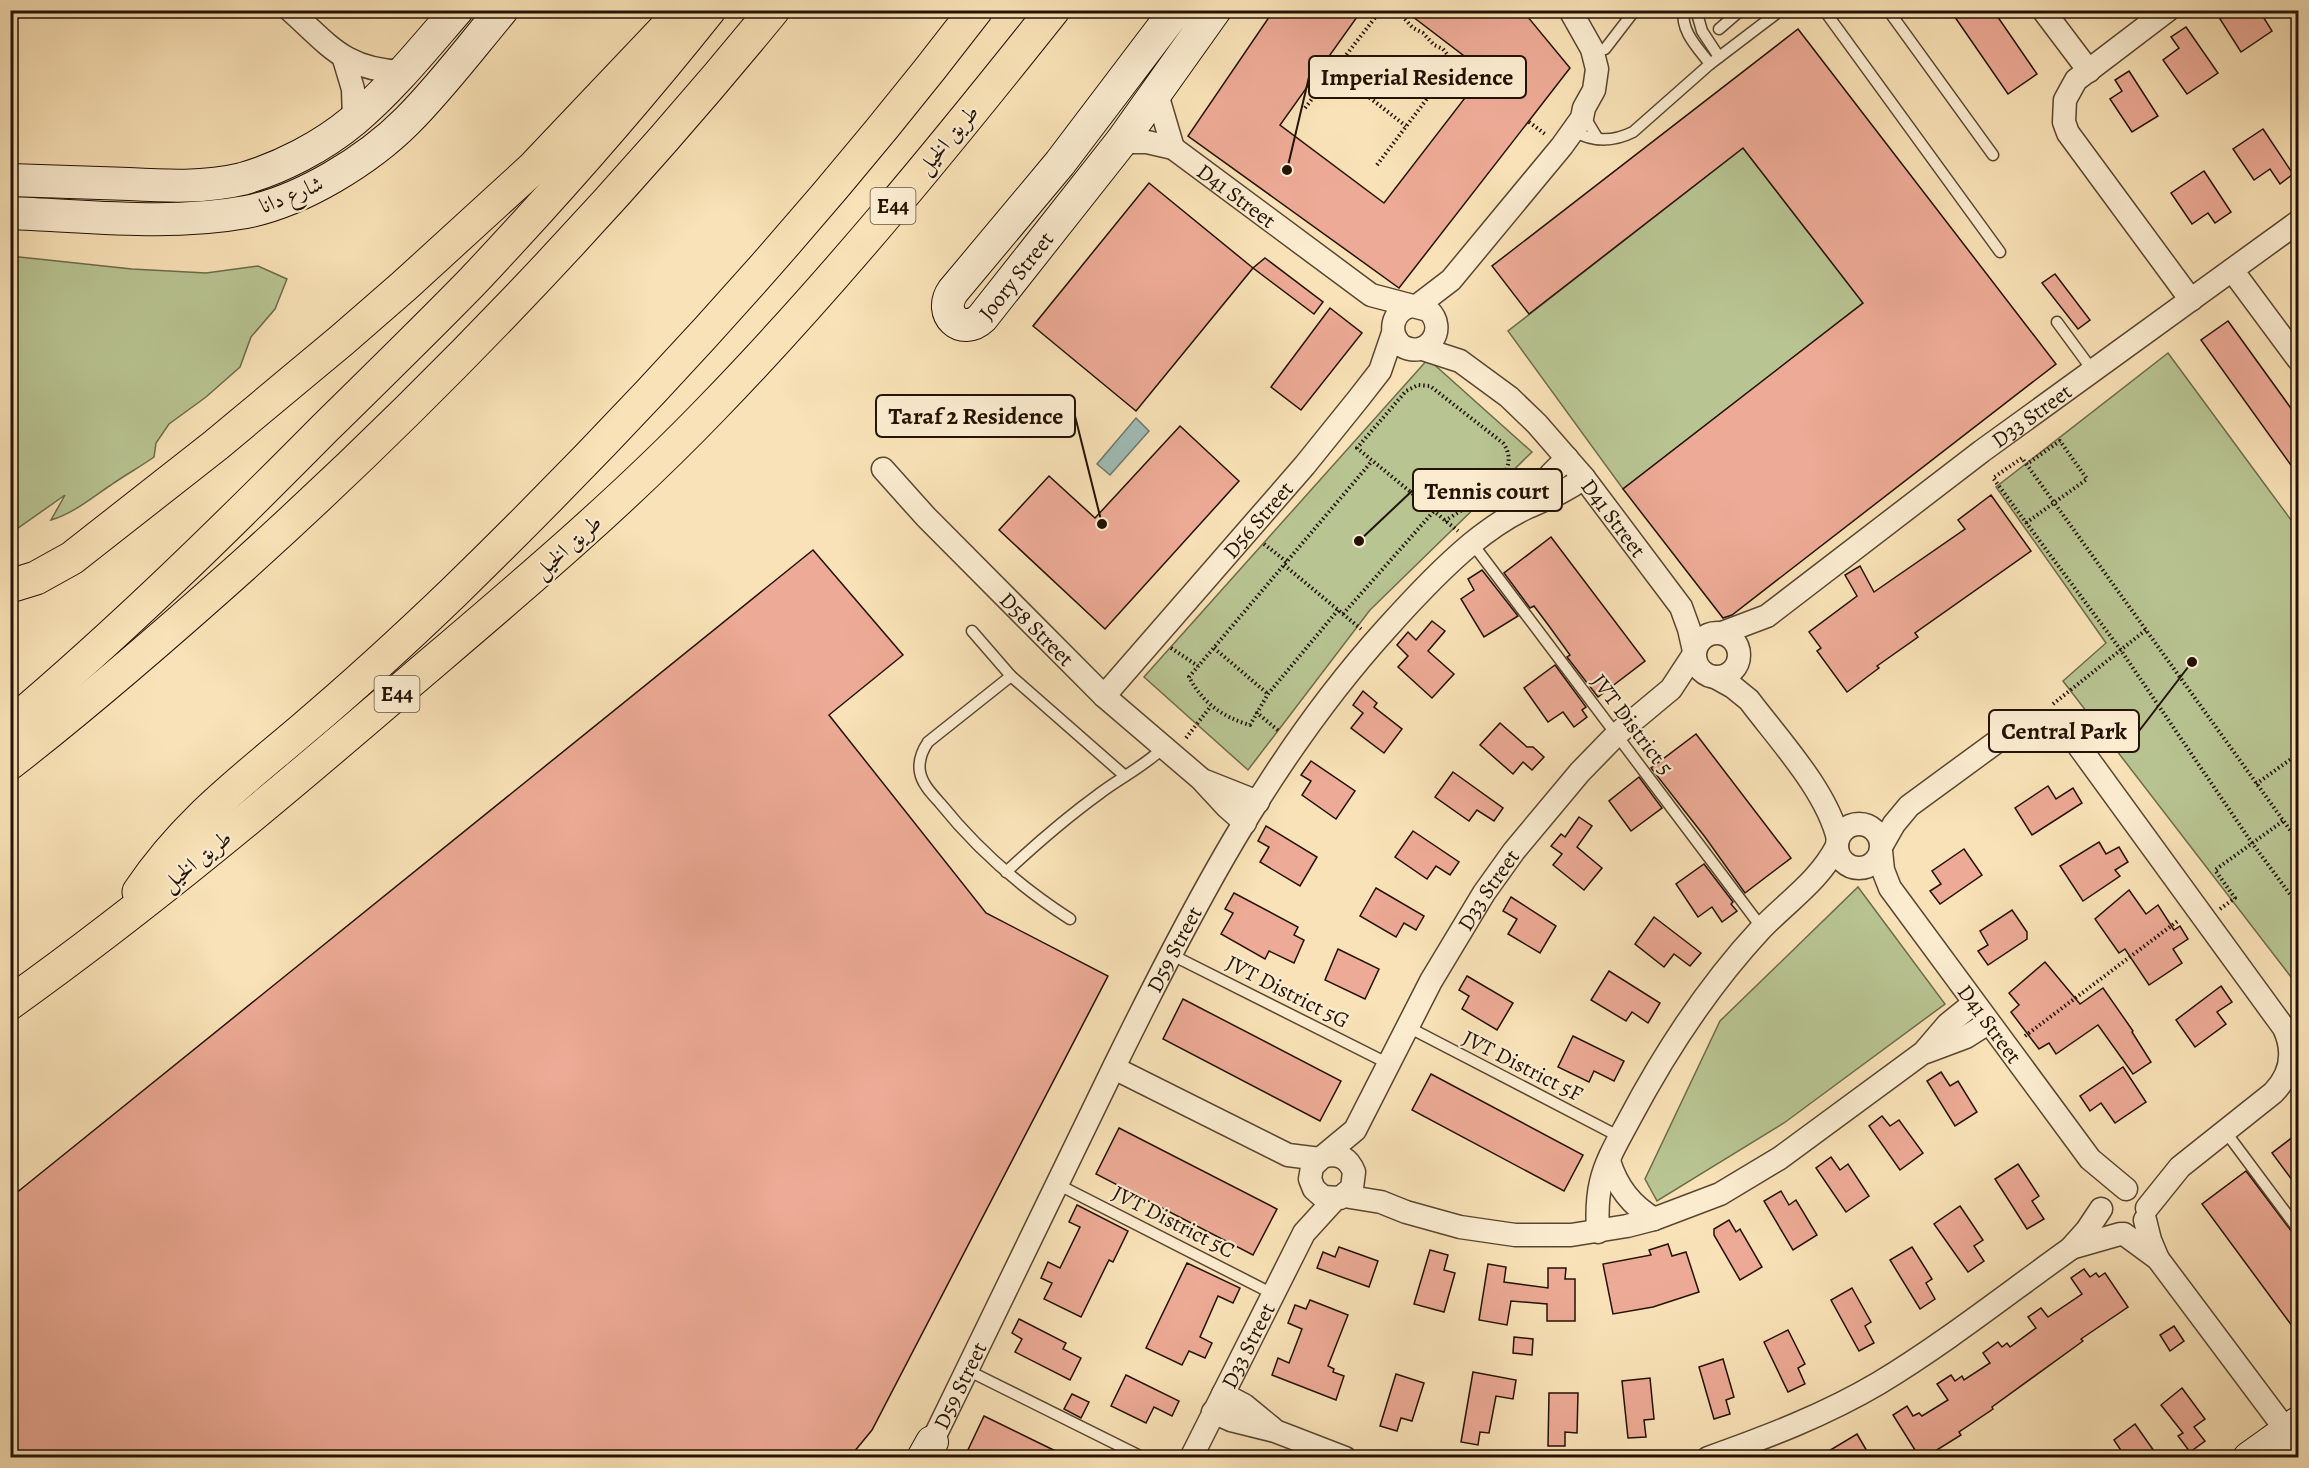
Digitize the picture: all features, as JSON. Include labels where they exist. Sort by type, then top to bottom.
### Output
[{"type":"highway","points":[[10,586],[36,578],[72,558],[216,445],[342,340],[413,279],[532,169],[683,10]]},
{"type":"highway","points":[[10,725],[195,560],[415,340],[565,181],[709,10]]},
{"type":"highway","points":[[10,763],[216,590],[296,518],[447,373],[535,283],[653,153],[772,10]]},
{"type":"highway","points":[[125,917],[154,870],[196,820],[322,712],[442,603],[592,455],[663,381],[802,226],[976,10]]},
{"type":"highway","name":"طريق الخيل","points":[[10,1003],[125,917],[286,786],[406,686],[656,465],[710,411],[824,288],[1051,12]]},
{"type":"street","points":[[290,10],[344,59],[373,69],[403,72]]},
{"type":"street","name":"شارع دانا","points":[[10,180],[171,186],[241,179],[289,160],[319,144],[354,120],[403,72],[457,10]]},
{"type":"street","name":"شارع دانا","points":[[10,213],[164,219],[203,218],[249,211],[293,196],[344,170],[373,151],[407,121],[502,10]]},
{"type":"street","name":"Joory Street","points":[[1176,10],[1060,163],[953,291],[947,302],[949,315],[953,320],[959,324],[972,325],[982,318],[1121,142],[1215,10]]},
{"type":"street","points":[[1425,315],[1451,280],[1606,92],[1611,68],[1605,49],[1591,26],[1570,10]]},
{"type":"street","points":[[1570,10],[1592,49],[1597,69],[1594,90],[1578,124]]},
{"type":"street","points":[[2043,10],[2089,71]]},
{"type":"street","points":[[2168,10],[2076,81],[2065,100],[2064,122],[2068,133],[2190,300]]},
{"type":"street","points":[[344,59],[353,89],[354,120]]},
{"type":"street","points":[[1157,94],[1173,148]]},
{"type":"street","name":"D41 Street","points":[[1121,142],[1147,142],[1173,148],[1371,295],[1425,315],[1460,361],[1538,424],[1584,478],[1681,607],[1689,628],[1694,653]]},
{"type":"street","name":"D33 Street","points":[[1719,633],[1767,616],[1982,452],[2298,222]]},
{"type":"street","points":[[2232,270],[2298,359]]},
{"type":"street","name":"D41 Street","points":[[1371,295],[1393,330]]},
{"type":"street","points":[[1417,349],[1398,342],[1393,330],[1398,313],[1425,315]]},
{"type":"street","points":[[1380,371],[1432,342],[1425,315]]},
{"type":"street","name":"D56 Street","points":[[1104,696],[1305,465],[1380,371],[1393,330]]},
{"type":"street","name":"D41 Street","points":[[1417,349],[1460,361]]},
{"type":"street","name":"D59 Street","points":[[1523,510],[1551,474],[1567,458]]},
{"type":"street","name":"D58 Street","points":[[883,469],[926,517],[1104,696],[1201,779],[1245,823]]},
{"type":"street","name":"D59 Street","points":[[929,1452],[1170,953],[1224,855],[1294,744],[1375,641],[1421,591],[1472,543],[1523,510],[1561,493],[1584,478]]},
{"type":"street","name":"D41 Street","points":[[1681,607],[1719,633]]},
{"type":"street","name":"D33 Street","points":[[1738,658],[1767,616]]},
{"type":"street","points":[[1749,700],[1733,687],[1697,666],[1694,653],[1702,638],[1719,633],[1736,643],[1741,682],[1749,700],[1823,799],[1833,819],[1841,858],[1845,863],[1859,868]]},
{"type":"street","name":"D33 Street","points":[[1322,1157],[1355,1130],[1456,937],[1502,868],[1546,810],[1617,734],[1671,689],[1694,653]]},
{"type":"street","points":[[1713,677],[1731,672],[1738,658]]},
{"type":"street","name":"D33 Street","points":[[1671,689],[1713,677]]},
{"type":"street","points":[[1814,881],[1835,872],[1874,863],[1894,824],[1909,806],[2010,732],[2033,723],[2056,726],[2067,732],[2075,741],[2284,1028],[2291,1052],[2290,1065],[2281,1085],[2180,1167],[2135,1232],[2070,1249]]},
{"type":"street","name":"D58 Street","points":[[1201,779],[1258,802]]},
{"type":"street","points":[[1823,799],[1878,833],[1881,848]]},
{"type":"street","points":[[1598,1232],[1599,1192],[1609,1161],[1644,1092],[1692,1016],[1739,954],[1762,928],[1814,881],[1827,864],[1848,826],[1861,824],[1909,806]]},
{"type":"street","name":"D41 Street","points":[[1881,848],[1883,870],[1890,888]]},
{"type":"street","name":"D41 Street","points":[[1859,868],[1877,877],[1890,888],[2007,1050],[2062,1119],[2090,1159],[2098,1182],[2102,1208]]},
{"type":"street","points":[[1288,1155],[1323,1197],[1381,1202],[1433,1221],[1488,1232],[1543,1236],[1598,1232],[1654,1220],[1720,1194],[1750,1177],[1924,1052],[1952,1020],[1974,1003]]},
{"type":"street","points":[[1924,1052],[1966,1036],[1988,1023]]},
{"type":"street","points":[[1114,1068],[1288,1155],[1322,1157],[1338,1155],[1345,1158],[1354,1173],[1381,1202]]},
{"type":"street","name":"D33 Street","points":[[1354,1173],[1355,1130]]},
{"type":"street","points":[[1313,1187],[1310,1173],[1322,1157]]},
{"type":"street","name":"D41 Street","points":[[2090,1159],[2127,1189]]},
{"type":"street","points":[[1609,1161],[1625,1195],[1654,1220]]},
{"type":"street","points":[[1708,1458],[1799,1424],[1878,1383],[1916,1359],[2070,1249],[2087,1230],[2108,1195],[2180,1167]]},
{"type":"street","points":[[1340,1198],[1352,1188],[1354,1173]]},
{"type":"street","name":"D33 Street","points":[[1191,1458],[1304,1233],[1313,1187]]},
{"type":"street","points":[[2127,1189],[2138,1194],[2146,1214],[2150,1240],[2158,1259],[2295,1434],[2249,1458]]},
{"type":"street","name":"D33 Street","points":[[1304,1233],[1340,1198]]},
{"type":"street","points":[[2102,1208],[2105,1225],[2158,1259]]},
{"type":"street","points":[[1218,1403],[1231,1420],[1275,1431],[1345,1458]]},
{"type":"lane","points":[[1605,49],[1635,10]]},
{"type":"lane","points":[[1684,10],[1687,32],[1710,64]]},
{"type":"lane","points":[[1696,10],[1702,31],[1719,57]]},
{"type":"lane","points":[[1719,29],[1742,10]]},
{"type":"lane","points":[[1578,124],[1589,124],[1598,139],[1614,139],[1633,132],[1710,64],[1781,10]]},
{"type":"lane","points":[[1824,10],[2000,252]]},
{"type":"lane","points":[[1888,10],[1993,155]]},
{"type":"lane","points":[[2057,322],[2093,371]]},
{"type":"lane","name":"JVT District 5","points":[[1472,543],[1762,928]]},
{"type":"lane","points":[[972,631],[1011,676],[1125,777]]},
{"type":"lane","points":[[1011,676],[928,742],[919,762],[920,773],[924,784],[936,799],[1006,873],[1070,919]]},
{"type":"lane","points":[[1006,873],[1065,819],[1151,759],[1167,752]]},
{"type":"lane","name":"JVT District 5G","points":[[1170,953],[1389,1064]]},
{"type":"lane","name":"JVT District 5F","points":[[1408,1027],[1620,1137]]},
{"type":"lane","points":[[2224,1131],[2298,1229]]},
{"type":"lane","name":"JVT District 5C","points":[[1057,1184],[1273,1294]]},
{"type":"lane","points":[[967,1370],[1144,1458]]},
{"type":"path","points":[[1305,108],[1381,10]]},
{"type":"path","points":[[1377,165],[1454,63],[1443,49],[1434,45],[1402,16],[1390,10]]},
{"type":"path","points":[[1451,67],[1477,83]]},
{"type":"path","points":[[1334,70],[1406,126]]},
{"type":"path","points":[[1445,521],[1493,487],[1504,475],[1509,456],[1503,443],[1430,386],[1418,385],[1406,392],[1357,448],[1372,461],[1434,511],[1445,521],[1472,543]]},
{"type":"path","points":[[2026,523],[2087,479],[2060,441],[2027,464]]},
{"type":"path","points":[[2298,841],[2022,458],[1992,478],[2120,649],[2252,843],[2298,905]]},
{"type":"path","points":[[1338,610],[1268,694],[1250,724],[1229,718],[1211,706],[1198,693],[1189,677],[1372,461]]},
{"type":"path","points":[[1343,614],[1434,511]]},
{"type":"path","points":[[1248,531],[1375,641]]},
{"type":"path","points":[[2033,723],[2066,691],[2147,629]]},
{"type":"path","points":[[1214,648],[1268,694]]},
{"type":"path","points":[[1167,752],[1211,706]]},
{"type":"path","points":[[1256,712],[1294,744]]},
{"type":"path","points":[[2256,784],[2298,754]]},
{"type":"path","points":[[2007,1050],[2201,913],[2235,898],[2215,870],[2283,821]]},
{"type":"green space","points":[[1743,148],[1863,303],[1623,489],[1508,331]]},
{"type":"green space","points":[[10,256],[132,269],[206,273],[258,266],[287,279],[275,309],[251,337],[240,367],[206,397],[169,424],[156,443],[154,457],[67,513],[51,520],[65,495],[11,533]]},
{"type":"green space","points":[[2168,353],[2294,524],[2298,521],[2298,986],[2063,681],[2106,643],[1996,487]]},
{"type":"green space","points":[[1428,359],[1532,452],[1370,610],[1248,770],[1144,677]]},
{"type":"green space","points":[[1858,887],[1945,1004],[1784,1123],[1657,1201],[1645,1179],[1720,1021]]},
{"type":"water","points":[[1136,418],[1149,431],[1110,475],[1097,464]]},
{"type":"building","points":[[1274,10],[1362,10],[1280,125],[1384,203],[1485,72],[1404,10],[1522,10],[1570,68],[1399,288],[1188,136]]},
{"type":"building","points":[[1950,10],[1993,10],[2037,74],[2008,94]]},
{"type":"building","points":[[2232,10],[2259,10],[2272,31],[2241,52],[2220,19]]},
{"type":"building","points":[[2186,27],[2218,73],[2187,94],[2163,60],[2179,48],[2171,37]]},
{"type":"building","points":[[1798,29],[2056,364],[1732,615],[1723,618],[1623,489],[1863,303],[1743,148],[1529,314],[1492,266]]},
{"type":"building","points":[[2129,71],[2158,116],[2132,132],[2110,99],[2122,91],[2115,80]]},
{"type":"building","points":[[2263,129],[2293,174],[2280,184],[2270,169],[2254,180],[2233,149]]},
{"type":"building","points":[[2204,171],[2231,212],[2215,223],[2208,213],[2192,224],[2171,193]]},
{"type":"building","points":[[1149,183],[1253,268],[1136,411],[1033,326]]},
{"type":"building","points":[[1265,258],[1323,302],[1314,314],[1253,268]]},
{"type":"building","points":[[2055,274],[2090,320],[2078,329],[2042,283]]},
{"type":"building","points":[[1330,308],[1362,333],[1301,410],[1271,387]]},
{"type":"building","points":[[2228,321],[2298,418],[2298,475],[2201,340]]},
{"type":"building","points":[[1180,426],[1239,481],[1105,629],[999,530],[1049,476],[1095,518]]},
{"type":"building","points":[[1991,495],[2031,551],[1915,633],[1918,637],[1877,666],[1879,668],[1847,692],[1817,651],[1821,648],[1809,632],[1857,596],[1845,575],[1860,566],[1874,592],[1965,529],[1958,520]]},
{"type":"building","points":[[1551,537],[1645,661],[1598,697],[1567,657],[1570,655],[1534,606],[1530,608],[1504,573]]},
{"type":"building","points":[[813,550],[903,655],[829,715],[986,913],[1108,976],[872,1430],[849,1458],[629,1458],[623,1452],[609,1458],[10,1458],[10,1198]]},
{"type":"building","points":[[1482,570],[1518,616],[1484,637],[1461,599],[1474,590],[1468,579]]},
{"type":"building","points":[[1432,621],[1445,631],[1428,651],[1454,674],[1432,698],[1398,667],[1408,656],[1397,645],[1408,632],[1416,640]]},
{"type":"building","points":[[1555,665],[1586,707],[1582,710],[1587,717],[1574,727],[1563,712],[1548,722],[1524,688]]},
{"type":"building","points":[[1363,691],[1377,703],[1374,707],[1402,729],[1384,753],[1351,728],[1363,713],[1353,705]]},
{"type":"building","points":[[1500,723],[1527,747],[1533,747],[1544,757],[1532,770],[1523,762],[1513,774],[1480,745]]},
{"type":"building","points":[[1696,734],[1791,858],[1745,893],[1651,768]]},
{"type":"building","points":[[1311,761],[1355,791],[1336,819],[1302,795],[1311,781],[1301,775]]},
{"type":"building","points":[[1453,772],[1503,808],[1494,821],[1477,810],[1469,821],[1435,797]]},
{"type":"building","points":[[1639,777],[1662,808],[1631,831],[1609,801]]},
{"type":"building","points":[[2048,786],[2056,799],[2073,788],[2082,803],[2032,835],[2015,808]]},
{"type":"building","points":[[1579,817],[1592,826],[1577,847],[1602,868],[1584,890],[1553,865],[1562,854],[1551,846],[1561,834],[1565,837]]},
{"type":"building","points":[[1266,826],[1317,857],[1300,886],[1260,862],[1269,847],[1258,841]]},
{"type":"building","points":[[1413,831],[1459,862],[1450,875],[1436,866],[1427,879],[1395,857]]},
{"type":"building","points":[[2099,842],[2106,854],[2119,847],[2128,862],[2115,870],[2120,876],[2083,901],[2060,866]]},
{"type":"building","points":[[1964,849],[1982,875],[1940,904],[1930,891],[1941,884],[1932,871]]},
{"type":"building","points":[[1704,864],[1733,902],[1731,904],[1737,911],[1722,922],[1712,907],[1698,917],[1676,884]]},
{"type":"building","points":[[1376,888],[1424,916],[1416,930],[1404,923],[1396,937],[1360,916]]},
{"type":"building","points":[[2129,890],[2146,914],[2158,905],[2174,930],[2180,926],[2188,939],[2173,949],[2182,963],[2149,985],[2125,949],[2119,953],[2095,919]]},
{"type":"building","points":[[1234,893],[1298,927],[1294,935],[1304,940],[1294,963],[1269,951],[1265,959],[1221,934],[1233,913],[1225,909]]},
{"type":"building","points":[[1511,897],[1556,926],[1540,953],[1508,934],[1517,919],[1503,911]]},
{"type":"building","points":[[2012,910],[2027,932],[2027,939],[1988,965],[1978,951],[1988,945],[1980,931]]},
{"type":"building","points":[[1654,917],[1701,953],[1690,966],[1674,954],[1664,967],[1635,944]]},
{"type":"building","points":[[1338,949],[1379,969],[1365,999],[1325,980]]},
{"type":"building","points":[[2045,962],[2080,1004],[2103,988],[2151,1062],[2133,1074],[2098,1025],[2056,1054],[2049,1043],[2039,1049],[2011,1012],[2019,1005],[2009,993]]},
{"type":"building","points":[[1609,971],[1660,1003],[1648,1023],[1632,1012],[1626,1021],[1591,1000]]},
{"type":"building","points":[[1467,976],[1513,1003],[1497,1030],[1462,1009],[1469,996],[1459,990]]},
{"type":"building","points":[[2221,986],[2232,1002],[2217,1012],[2226,1024],[2195,1047],[2176,1020]]},
{"type":"building","points":[[1183,999],[1341,1081],[1320,1121],[1163,1039]]},
{"type":"building","points":[[1573,1036],[1624,1061],[1614,1081],[1594,1071],[1589,1082],[1558,1067]]},
{"type":"building","points":[[2123,1067],[2146,1102],[2115,1123],[2101,1103],[2090,1111],[2080,1096]]},
{"type":"building","points":[[1941,1072],[1950,1086],[1958,1081],[1977,1112],[1955,1126],[1927,1081]]},
{"type":"building","points":[[1431,1074],[1583,1155],[1564,1191],[1412,1110]]},
{"type":"building","points":[[1882,1116],[1890,1126],[1899,1120],[1923,1153],[1900,1170],[1869,1126]]},
{"type":"building","points":[[1119,1128],[1277,1209],[1253,1255],[1096,1174]]},
{"type":"building","points":[[2298,1133],[2298,1188],[2272,1153]]},
{"type":"building","points":[[1831,1157],[1840,1170],[1848,1164],[1869,1196],[1846,1212],[1816,1168]]},
{"type":"building","points":[[2018,1164],[2039,1196],[2032,1201],[2044,1219],[2027,1229],[1995,1179]]},
{"type":"building","points":[[2246,1171],[2298,1240],[2298,1334],[2202,1204]]},
{"type":"building","points":[[1781,1191],[1789,1205],[1796,1200],[1817,1235],[1793,1250],[1764,1201]]},
{"type":"building","points":[[1077,1205],[1128,1231],[1113,1262],[1109,1260],[1081,1317],[1044,1299],[1052,1283],[1041,1278],[1048,1262],[1060,1268],[1080,1227],[1069,1222]]},
{"type":"building","points":[[1960,1206],[1983,1240],[1974,1246],[1984,1261],[1968,1272],[1934,1224]]},
{"type":"building","points":[[1729,1220],[1736,1232],[1740,1229],[1762,1267],[1740,1280],[1714,1235],[1714,1229]]},
{"type":"building","points":[[1668,1244],[1672,1256],[1686,1252],[1699,1292],[1653,1307],[1613,1314],[1603,1264],[1651,1255],[1649,1250]]},
{"type":"building","points":[[1339,1247],[1378,1261],[1369,1287],[1317,1268],[1323,1252],[1335,1257]]},
{"type":"building","points":[[1912,1247],[1932,1279],[1926,1283],[1935,1299],[1920,1309],[1890,1260]]},
{"type":"building","points":[[1430,1250],[1448,1255],[1444,1270],[1455,1273],[1444,1312],[1414,1304]]},
{"type":"building","points":[[1187,1263],[1240,1288],[1233,1303],[1218,1296],[1200,1337],[1212,1343],[1205,1358],[1189,1351],[1182,1365],[1146,1348]]},
{"type":"building","points":[[1488,1264],[1506,1267],[1504,1282],[1548,1288],[1548,1268],[1566,1268],[1565,1279],[1575,1279],[1575,1321],[1547,1321],[1547,1304],[1511,1301],[1507,1325],[1479,1320]]},
{"type":"building","points":[[2084,1269],[2090,1277],[2096,1273],[2099,1277],[2105,1273],[2128,1307],[2081,1339],[2083,1341],[1959,1432],[1961,1435],[1924,1458],[1920,1458],[1893,1415],[1907,1406],[1913,1416],[1919,1413],[1922,1416],[1948,1400],[1937,1384],[1951,1375],[1955,1381],[1962,1376],[1964,1380],[1990,1363],[1983,1353],[1998,1342],[2002,1347],[2007,1343],[2010,1347],[2036,1328],[2028,1317],[2041,1308],[2048,1317],[2082,1294],[2071,1278]]},
{"type":"building","points":[[1852,1288],[1871,1322],[1865,1326],[1874,1343],[1859,1351],[1831,1300]]},
{"type":"building","points":[[1310,1300],[1348,1315],[1328,1366],[1334,1369],[1333,1372],[1344,1376],[1336,1400],[1272,1375],[1278,1358],[1289,1363],[1302,1329],[1288,1323],[1295,1305],[1306,1309]]},
{"type":"building","points":[[1019,1319],[1066,1343],[1063,1349],[1081,1358],[1070,1380],[1015,1352],[1022,1339],[1012,1333]]},
{"type":"building","points":[[2174,1326],[2184,1341],[2170,1351],[2160,1335]]},
{"type":"building","points":[[1788,1330],[1805,1364],[1798,1368],[1805,1384],[1788,1392],[1764,1342]]},
{"type":"building","points":[[1514,1337],[1533,1339],[1532,1355],[1513,1353]]},
{"type":"building","points":[[1723,1359],[1734,1397],[1726,1400],[1730,1414],[1714,1419],[1699,1367]]},
{"type":"building","points":[[1473,1372],[1516,1380],[1513,1399],[1496,1396],[1489,1433],[1480,1432],[1478,1445],[1461,1442]]},
{"type":"building","points":[[1396,1374],[1424,1383],[1412,1421],[1401,1418],[1397,1431],[1380,1426]]},
{"type":"building","points":[[1126,1375],[1179,1401],[1172,1416],[1154,1407],[1146,1423],[1111,1406]]},
{"type":"building","points":[[1650,1378],[1654,1419],[1644,1420],[1646,1437],[1628,1438],[1622,1381]]},
{"type":"building","points":[[2182,1388],[2205,1419],[2194,1427],[2205,1441],[2190,1452],[2178,1436],[2183,1433],[2161,1405]]},
{"type":"building","points":[[1549,1393],[1578,1393],[1577,1433],[1565,1432],[1565,1446],[1548,1446]]},
{"type":"building","points":[[1072,1394],[1089,1402],[1081,1418],[1064,1409]]},
{"type":"building","points":[[984,1416],[1070,1458],[979,1458],[967,1452]]},
{"type":"building","points":[[2135,1424],[2159,1458],[2126,1458],[2114,1440]]},
{"type":"building","points":[[1857,1434],[1871,1458],[1817,1458]]},
{"type":"place","name":"Imperial Residence","points":[[1287,170]]},
{"type":"place","name":"Taraf 2 Residence","points":[[1102,524]]},
{"type":"place","name":"Tennis court","points":[[1359,541]]},
{"type":"place","name":"Central Park","points":[[2192,662]]}]
